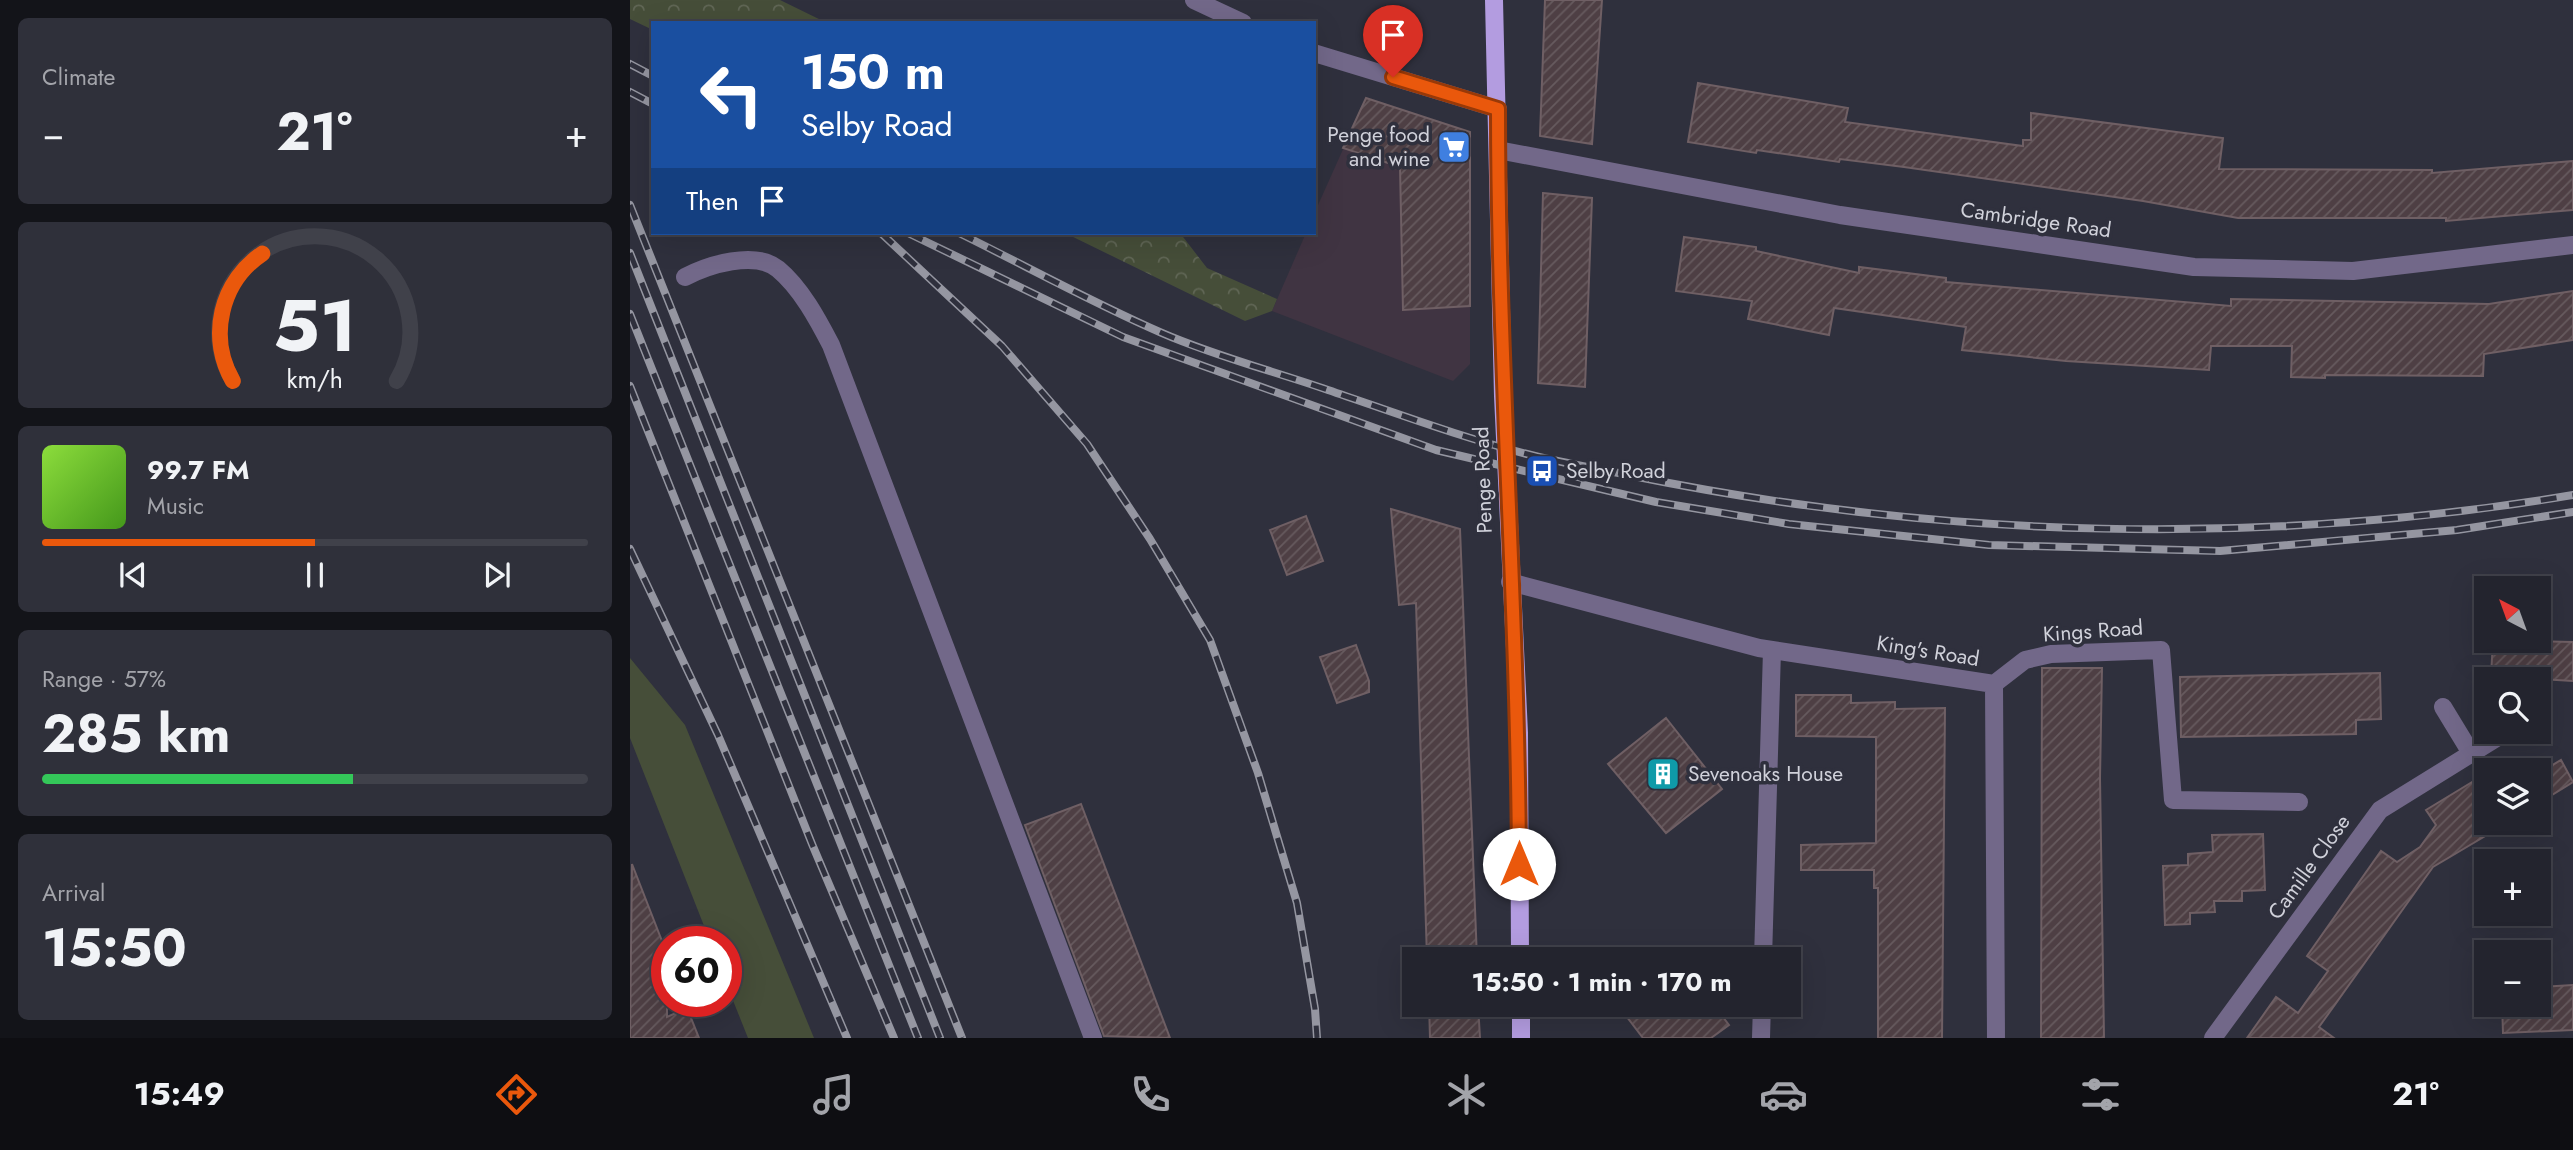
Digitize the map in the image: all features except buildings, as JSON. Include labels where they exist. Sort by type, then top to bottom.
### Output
[{"type":"main road","name":"Penge Road","points":[[1494,0],[1510,582],[1519,733],[1520,947]]},
{"type":"main road","points":[[1521,1017],[1521,1038]]},
{"type":"street","points":[[1194,0],[1239,21]]},
{"type":"street","points":[[1316,54],[1498,109]]},
{"type":"street","name":"Cambridge Road","points":[[1498,150],[1840,215],[2194,267],[2353,271],[2573,245]]},
{"type":"street","points":[[685,276],[701,268],[743,259],[777,268],[814,314],[825,335],[1093,1038]]},
{"type":"street","name":"King's Road","points":[[1510,582],[1772,650],[1994,684],[1996,1038]]},
{"type":"street","points":[[1763,947],[1772,650]]},
{"type":"street","name":"Kings Road","points":[[1994,684],[2025,660],[2051,654],[2161,650],[2173,800],[2299,802]]},
{"type":"street","points":[[2443,707],[2470,753]]},
{"type":"street","name":"Camille Close","points":[[2213,1038],[2380,810],[2485,744]]},
{"type":"street","points":[[1761,1038],[1762,1017]]},
{"type":"shaded area","points":[[1366,98],[1470,132],[1470,364],[1453,381],[1272,311],[1305,235],[1316,235],[1316,210]]},
{"type":"green space","points":[[630,0],[780,0],[823,21],[651,21],[651,29],[630,19]]},
{"type":"green space","points":[[1069,235],[1182,235],[1207,268],[1277,299],[1272,311],[1245,321]]},
{"type":"green space","points":[[630,658],[685,725],[814,1038],[748,1038],[740,1017],[742,1017],[742,926],[704,926],[630,738]]},
{"type":"railway","points":[[630,64],[651,75]]},
{"type":"railway","points":[[630,92],[651,103]]},
{"type":"railway","points":[[630,205],[962,1038]]},
{"type":"railway","points":[[883,235],[1002,346],[1087,444],[1150,539],[1210,640],[1258,773],[1297,903],[1315,1009],[1317,1038]]},
{"type":"railway","points":[[912,235],[1123,337],[1436,450],[1656,502],[1789,524],[1989,545],[2220,551],[2457,530],[2573,512]]},
{"type":"railway","points":[[963,235],[1085,297],[1182,341],[1457,434],[1547,459],[1750,497],[1867,513],[2102,529],[2338,523],[2456,512],[2573,495]]},
{"type":"railway","points":[[630,253],[940,1038]]},
{"type":"railway","points":[[630,314],[918,1038]]},
{"type":"railway","points":[[630,386],[812,844],[894,1038]]},
{"type":"railway","points":[[630,549],[718,735],[847,1038]]},
{"type":"place","name":"Penge food and wine","points":[[1454,147]]},
{"type":"place","name":"Selby Road","points":[[1542,471]]},
{"type":"place","name":"Sevenoaks House","points":[[1663,774]]},
{"type":"route","points":[[1393,77],[1498,109],[1503,396],[1519,733],[1519,864]]}]
